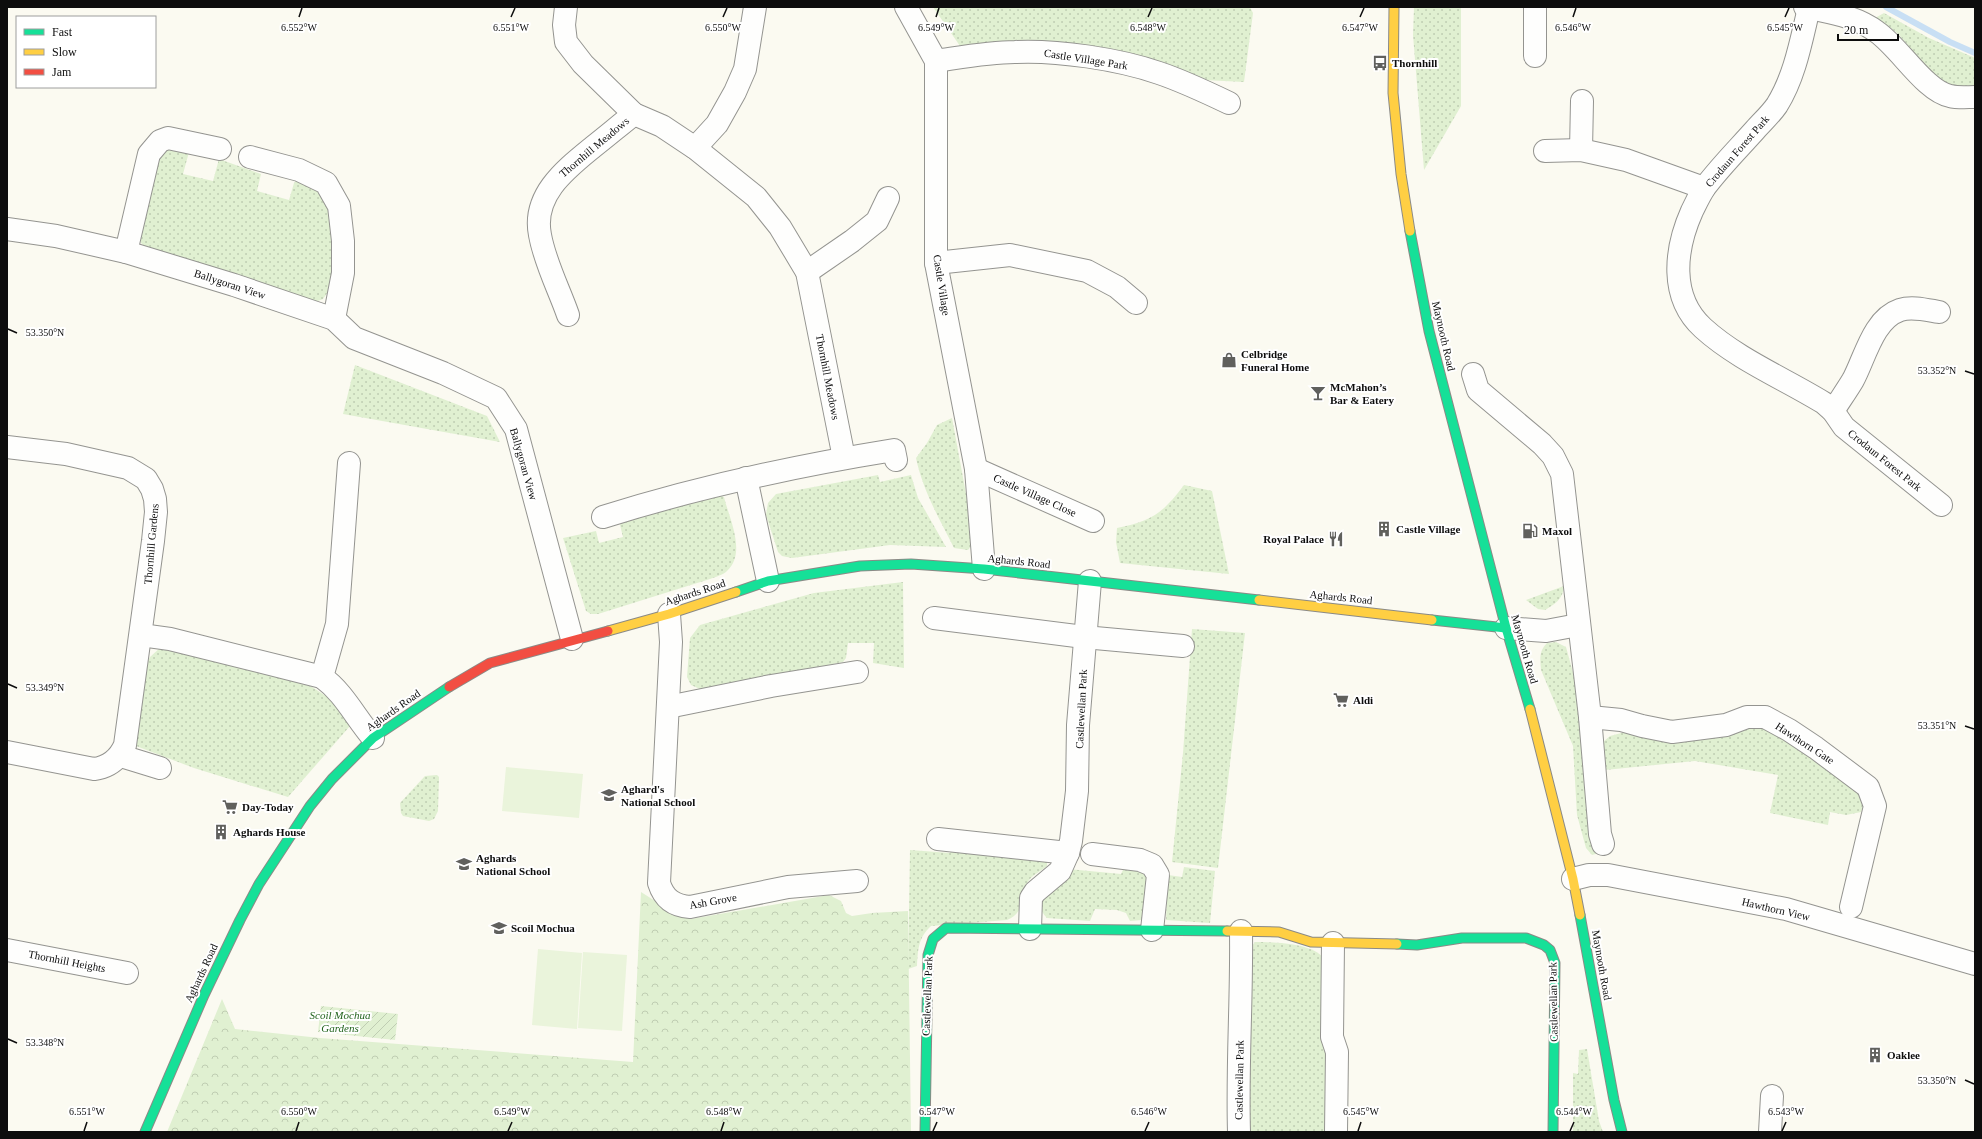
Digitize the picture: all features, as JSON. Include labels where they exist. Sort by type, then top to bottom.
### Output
[{"type":"street","name":"Thornhill Meadows","points":[[566,7],[564,35],[570,49],[583,64],[634,114],[662,126],[695,148],[756,197],[780,227],[807,272],[844,458]]},
{"type":"street","points":[[695,148],[717,124],[735,92],[745,69],[755,7]]},
{"type":"street","name":"Castle Village","points":[[906,7],[936,61],[936,262],[976,469],[984,569]]},
{"type":"street","name":"Maynooth Road","points":[[1394,7],[1393,93],[1401,174],[1417,273],[1429,331],[1506,628],[1527,696],[1574,879],[1614,1100],[1622,1132]]},
{"type":"street","points":[[1535,7],[1535,56]]},
{"type":"street","name":"Crodaun Forest Park","points":[[1941,505],[1844,426],[1833,411],[1813,396],[1726,346],[1702,328],[1688,311],[1680,290],[1678,278],[1679,252],[1688,220],[1704,188],[1776,106],[1794,69],[1807,7],[1847,16],[1879,32],[1935,90],[1951,96],[1975,97]]},
{"type":"street","name":"Castle Village Park","points":[[936,61],[986,54],[1016,52],[1084,58],[1158,72],[1196,87],[1229,103]]},
{"type":"street","points":[[1581,150],[1582,101]]},
{"type":"street","name":"Thornhill Meadows","points":[[568,315],[547,260],[539,234],[539,218],[542,202],[558,177],[634,114]]},
{"type":"street","points":[[126,252],[149,154],[160,141],[168,138],[220,149]]},
{"type":"street","points":[[1545,151],[1581,150],[1626,160],[1704,188]]},
{"type":"street","points":[[250,156],[299,170],[326,183],[339,206],[344,241],[343,273],[334,319]]},
{"type":"street","points":[[807,272],[852,241],[877,221],[888,198]]},
{"type":"street","name":"Ballygoran View","points":[[7,229],[56,236],[126,252],[234,285],[334,319],[354,338],[443,373],[496,398],[516,429],[572,639]]},
{"type":"street","points":[[936,262],[1010,255],[1018,256],[1087,271],[1117,287],[1136,303]]},
{"type":"street","points":[[1833,411],[1852,380],[1875,334],[1888,317],[1899,310],[1909,308],[1939,312]]},
{"type":"street","points":[[1473,374],[1478,390],[1542,444],[1552,456],[1562,474],[1574,573],[1578,625],[1590,717],[1600,834],[1603,844]]},
{"type":"street","name":"Thornhill Gardens","points":[[7,447],[66,454],[128,468],[146,479],[155,500],[156,512],[141,635],[125,745],[121,756]]},
{"type":"street","points":[[603,517],[644,504],[746,478],[844,458],[894,450],[896,460]]},
{"type":"street","points":[[322,677],[337,624],[349,464]]},
{"type":"street","name":"Castle Village Close","points":[[976,469],[1093,521]]},
{"type":"street","points":[[746,478],[768,581]]},
{"type":"street","name":"Aghards Road","points":[[145,1132],[211,980],[259,884],[310,806],[337,774],[373,738],[468,675],[490,663],[572,639],[669,614],[768,581],[860,566],[911,564],[984,569],[1506,628]]},
{"type":"street","name":"Castlewellan Park","points":[[1030,929],[1031,898],[1035,892],[1060,871],[1068,853],[1077,784],[1078,725],[1084,671],[1084,637],[1090,581]]},
{"type":"street","name":"Ash Grove","points":[[669,614],[671,642],[659,882],[662,892],[668,899],[677,905],[690,906],[788,887],[857,881]]},
{"type":"street","points":[[934,618],[1084,637],[1183,646]]},
{"type":"street","points":[[1506,628],[1546,631],[1578,625]]},
{"type":"street","points":[[141,635],[170,639],[322,677],[339,692],[373,738]]},
{"type":"street","points":[[668,707],[771,686],[857,672]]},
{"type":"street","name":"Hawthorn Gate","points":[[1590,717],[1621,720],[1672,732],[1726,725],[1747,717],[1765,717],[1789,730],[1816,748],[1868,788],[1874,806],[1851,907]]},
{"type":"street","points":[[7,752],[94,769],[103,768],[121,756],[160,768]]},
{"type":"street","points":[[938,838],[1068,853]]},
{"type":"street","points":[[1092,854],[1133,858],[1148,862],[1152,865],[1158,876],[1152,930]]},
{"type":"street","name":"Hawthorn View","points":[[1574,879],[1589,875],[1608,876],[1786,909],[1975,964]]},
{"type":"street","name":"Castlewellan Park","points":[[925,1132],[928,955],[930,944],[935,935],[946,928],[1278,932],[1311,942],[1417,945],[1462,938],[1526,938],[1544,945],[1550,950],[1555,963],[1553,1132]]},
{"type":"street","name":"Castlewellan Park","points":[[1239,1132],[1237,1071],[1242,1001],[1241,931]]},
{"type":"street","points":[[1332,943],[1332,1037],[1337,1052],[1336,1132]]},
{"type":"street","name":"Thornhill Heights","points":[[7,950],[126,973]]},
{"type":"street","points":[[1770,1132],[1772,1096]]},
{"type":"green space","points":[[933,7],[1250,7],[1253,13],[1244,82],[1204,80],[1168,64],[1123,52],[960,46]]},
{"type":"green space","points":[[1414,7],[1461,7],[1461,106],[1424,170],[1413,35]]},
{"type":"green space","points":[[1884,13],[1929,38],[1975,58],[1975,86],[1963,88],[1952,86],[1931,72],[1898,34],[1875,18]]},
{"type":"green space","points":[[166,148],[189,152],[183,174],[213,181],[219,159],[261,174],[257,191],[289,200],[294,183],[299,178],[320,187],[332,217],[332,281],[328,292],[323,299],[315,302],[147,248],[141,243],[140,238],[158,158]]},
{"type":"green space","points":[[355,365],[487,416],[500,442],[343,414]]},
{"type":"green space","points":[[952,418],[974,537],[973,544],[968,550],[954,548],[927,493],[916,458],[927,443],[937,425]]},
{"type":"green space","points":[[878,475],[880,482],[911,475],[918,498],[946,547],[890,545],[792,558],[782,556],[778,552],[766,515],[768,503],[776,494]]},
{"type":"green space","points":[[1184,485],[1212,491],[1229,574],[1120,563],[1116,542],[1117,528],[1148,519],[1156,514],[1170,503]]},
{"type":"green space","points":[[717,494],[724,497],[735,535],[736,555],[733,564],[727,571],[710,579],[598,614],[591,614],[586,611],[563,538],[596,531],[599,543],[623,537],[620,525],[627,515]]},
{"type":"green space","points":[[903,582],[904,668],[873,663],[874,643],[848,643],[846,658],[843,662],[702,690],[691,685],[687,677],[690,638],[700,625],[814,593]]},
{"type":"green space","points":[[1564,586],[1560,598],[1545,610],[1538,609],[1526,600]]},
{"type":"green space","points":[[1192,629],[1245,633],[1218,868],[1172,862],[1183,753]]},
{"type":"green space","points":[[1556,642],[1566,647],[1574,676],[1599,853],[1592,855],[1586,848],[1577,815],[1573,746],[1541,670],[1540,659],[1544,646],[1547,643]]},
{"type":"green space","points":[[161,647],[264,672],[312,687],[335,702],[350,726],[288,797],[194,768],[136,746],[146,665],[150,657]]},
{"type":"green space","points":[[1756,725],[1778,733],[1855,789],[1864,803],[1861,812],[1846,815],[1830,812],[1828,825],[1770,813],[1778,775],[1695,761],[1605,770],[1603,742],[1610,736],[1625,732]]},
{"type":"green space","points":[[506,767],[583,774],[579,818],[502,811]]},
{"type":"green space","points":[[437,775],[439,777],[438,811],[434,819],[429,821],[403,816],[401,813],[400,803],[425,776]]},
{"type":"green space","points":[[910,850],[950,853],[951,851],[1047,862],[1047,866],[1029,880],[1024,891],[1020,908],[1013,917],[1007,920],[931,926],[923,935],[921,940],[918,949],[917,966],[908,969]]},
{"type":"green space","points":[[1125,866],[1146,873],[1148,885],[1142,920],[1130,921],[1126,913],[1117,910],[1095,909],[1090,921],[1047,918],[1042,912],[1041,905],[1043,898],[1068,869],[1121,874]]},
{"type":"green space","points":[[1184,867],[1215,871],[1210,923],[1166,920],[1168,875],[1182,877]]},
{"type":"green space","points":[[641,892],[674,913],[691,919],[829,895],[841,901],[846,913],[852,916],[872,913],[908,911],[911,1132],[167,1132],[222,999],[235,1029],[320,1038],[633,1062]]},
{"type":"green space","points":[[1255,942],[1281,943],[1302,946],[1318,953],[1323,958],[1328,1050],[1328,1132],[1247,1132],[1252,946]]},
{"type":"green space","name":"Scoil Mochua","points":[[538,949],[582,953],[577,1029],[532,1025]]},
{"type":"green space","name":"Scoil Mochua","points":[[583,952],[627,955],[622,1031],[578,1028]]},
{"type":"green space","name":"Scoil Mochua Gardens","points":[[321,1006],[398,1014],[395,1040],[318,1032]]},
{"type":"green space","points":[[1587,1049],[1599,1121],[1603,1132],[1573,1132],[1573,1073],[1578,1074],[1579,1050]]},
{"type":"waterway","points":[[1886,7],[1950,42],[1975,53]]},
{"type":"traffic: fast","points":[[1410,231],[1429,331],[1506,628],[1530,709]]},
{"type":"traffic: fast","points":[[736,592],[768,581],[860,566],[911,564],[984,569],[1259,600]]},
{"type":"traffic: fast","points":[[1432,620],[1506,628]]},
{"type":"traffic: fast","points":[[145,1132],[204,995],[240,920],[259,884],[310,806],[332,779],[373,738],[449,687]]},
{"type":"traffic: fast","points":[[1580,915],[1614,1100],[1622,1132]]},
{"type":"traffic: fast","points":[[925,1132],[928,955],[933,939],[946,928],[1227,931]]},
{"type":"traffic: fast","points":[[1397,944],[1417,945],[1462,938],[1526,938],[1544,945],[1550,950],[1555,963],[1553,1132]]},
{"type":"traffic: slow","points":[[1394,7],[1393,93],[1401,174],[1410,231]]},
{"type":"traffic: slow","points":[[608,631],[669,614],[736,592]]},
{"type":"traffic: slow","points":[[1259,600],[1432,620]]},
{"type":"traffic: slow","points":[[1530,709],[1573,879],[1580,915]]},
{"type":"traffic: slow","points":[[1227,931],[1279,932],[1311,942],[1397,944]]},
{"type":"traffic: jam","points":[[449,687],[490,663],[608,631]]},
{"type":"place","name":"Thornhill","points":[[1380,63]]},
{"type":"place","name":"Celbridge Funeral Home","points":[[1229,360]]},
{"type":"place","name":"McMahon’s Bar & Eatery","points":[[1318,393]]},
{"type":"place","name":"Castle Village","points":[[1384,529]]},
{"type":"place","name":"Maxol","points":[[1530,531]]},
{"type":"place","name":"Royal Palace","points":[[1336,539]]},
{"type":"place","name":"Aldi","points":[[1341,700]]},
{"type":"place","name":"Aghard's National School","points":[[609,795]]},
{"type":"place","name":"Day-Today","points":[[230,807]]},
{"type":"place","name":"Aghards House","points":[[221,832]]},
{"type":"place","name":"Aghards National School","points":[[464,864]]},
{"type":"place","name":"Scoil Mochua","points":[[499,928]]},
{"type":"place","name":"Oaklee","points":[[1875,1055]]}]
